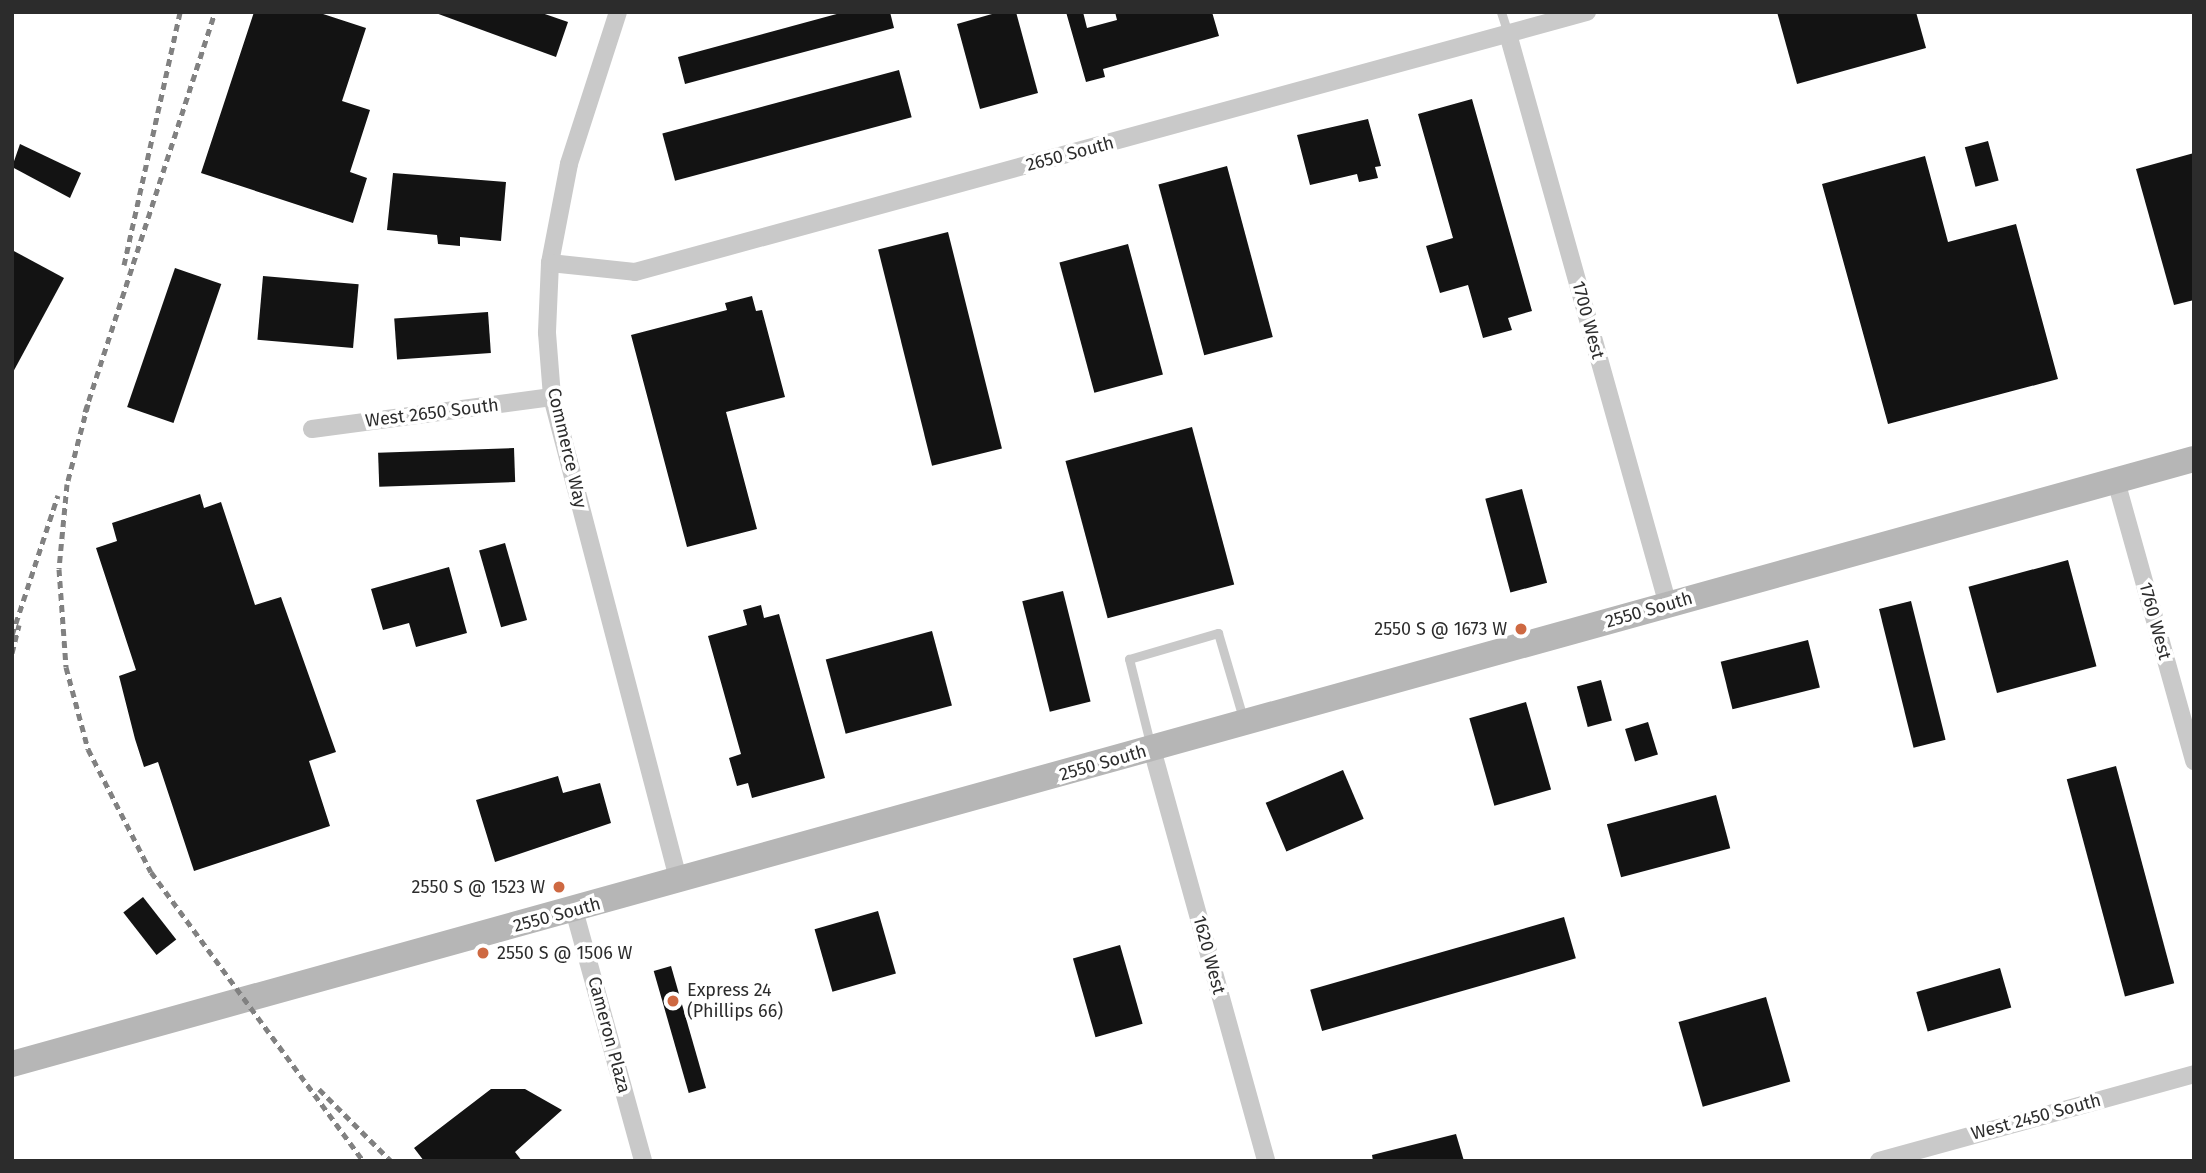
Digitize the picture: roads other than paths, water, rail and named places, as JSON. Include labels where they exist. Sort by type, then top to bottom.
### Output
[{"type":"main road","name":"2550 South","points":[[12,1064],[679,882],[2194,459]]},
{"type":"street","name":"Commerce Way","points":[[618,12],[569,164],[550,264],[552,397],[679,882]]},
{"type":"street","name":"2650 South","points":[[550,264],[635,272],[1587,12]]},
{"type":"street","name":"1700 West","points":[[1508,34],[1668,605]]},
{"type":"street","name":"West 2650 South","points":[[313,429],[552,397]]},
{"type":"street","name":"1760 West","points":[[2116,481],[2194,761]]},
{"type":"street","name":"1620 West","points":[[1152,750],[1266,1161]]},
{"type":"street","name":"Cameron Plaza","points":[[574,910],[643,1161]]},
{"type":"street","name":"West 2450 South","points":[[1879,1161],[2194,1074]]},
{"type":"lane","points":[[1501,12],[1508,34]]},
{"type":"lane","points":[[1152,750],[1129,659],[1218,633],[1245,723]]},
{"type":"railway","points":[[124,265],[180,12]]},
{"type":"railway","points":[[85,412],[215,12]]},
{"type":"railway","points":[[88,404],[67,484],[59,569],[66,667],[88,749],[151,872],[363,1161]]},
{"type":"railway","points":[[12,635],[58,495]]},
{"type":"railway","points":[[12,653],[19,625]]},
{"type":"railway","points":[[319,1089],[391,1161]]},
{"type":"place","name":"2550 S @ 1673 W","points":[[1521,629]]},
{"type":"place","name":"2550 S @ 1523 W","points":[[559,887]]},
{"type":"place","name":"2550 S @ 1506 W","points":[[483,953]]},
{"type":"place","name":"Express 24 (Phillips 66)","points":[[673,1001]]}]
